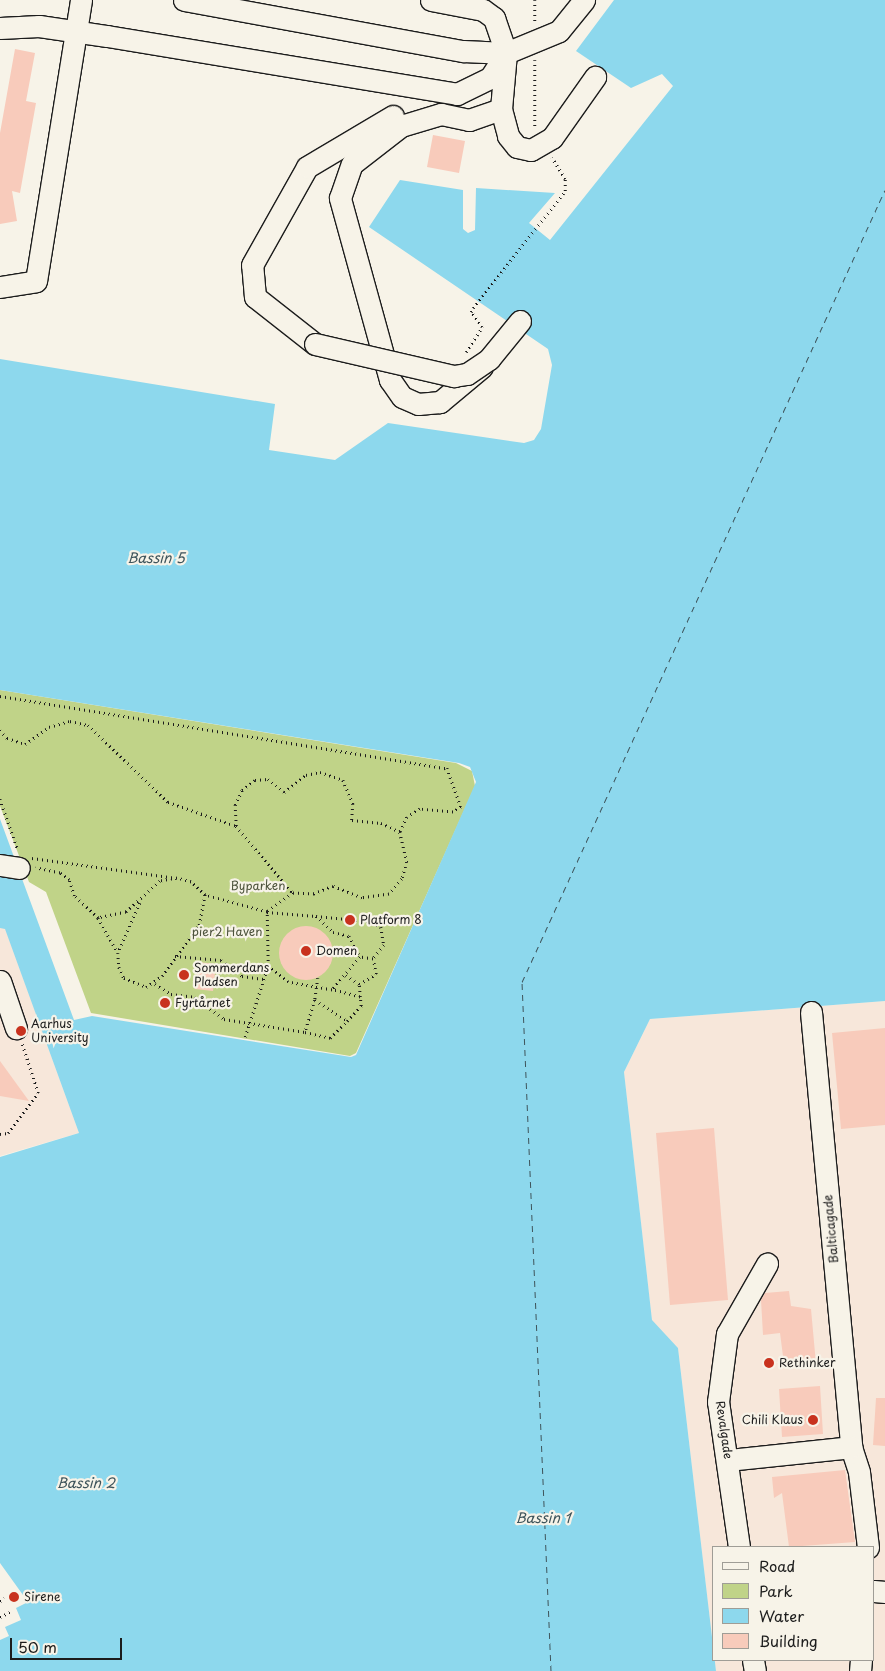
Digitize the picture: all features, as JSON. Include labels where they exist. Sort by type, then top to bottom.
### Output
[{"type":"street","points":[[0,286],[36,281],[81,0]]},
{"type":"street","points":[[184,0],[463,51],[506,53],[559,31],[584,0]]},
{"type":"street","points":[[431,0],[483,10],[494,18],[506,53],[501,110],[508,136],[517,147],[531,150],[543,144],[595,77]]},
{"type":"street","points":[[0,28],[76,32],[457,94],[490,78],[506,53]]},
{"type":"street","points":[[440,114],[410,122],[379,139],[352,164],[340,198],[390,380],[402,397],[418,404],[440,402],[487,363],[520,321],[489,359],[467,374],[454,376],[315,344],[255,297],[252,265],[307,166],[358,134],[417,106],[440,114],[469,120],[501,110]]},
{"type":"street","points":[[358,134],[379,139]]},
{"type":"street","points":[[0,981],[16,1028]]},
{"type":"street","name":"Balticagade","points":[[811,1012],[851,1446],[859,1472],[868,1546]]},
{"type":"street","name":"Revalgade","points":[[739,1546],[728,1460],[718,1402],[727,1334],[766,1264]]},
{"type":"street","points":[[728,1460],[851,1446]]},
{"type":"path","points":[[473,308],[543,220],[567,184],[543,144],[534,123],[535,0]]},
{"type":"path","points":[[0,696],[447,768],[461,807],[453,812],[420,809],[408,817],[400,832],[407,862],[402,879],[389,894],[362,898],[333,886],[314,894],[293,893],[267,912]]},
{"type":"path","points":[[0,730],[7,738],[25,744],[49,727],[70,721],[88,725],[168,802],[236,826],[293,893]]},
{"type":"path","points":[[236,826],[235,805],[242,790],[255,780],[268,779],[284,792],[306,775],[320,772],[343,780],[353,804],[352,820],[380,823],[400,832]]},
{"type":"path","points":[[0,799],[21,856],[177,878],[191,882],[205,895],[267,912],[367,921],[381,927],[384,945],[373,959],[376,974],[359,984]]},
{"type":"path","points":[[10,866],[60,873],[85,911],[98,918],[118,953],[124,978],[135,985],[155,984],[171,994],[194,997],[215,1016],[247,1026],[305,1032],[330,1038],[361,1006],[359,984]]},
{"type":"path","points":[[98,918],[126,912],[140,902],[160,881],[177,878]]},
{"type":"path","points":[[155,984],[199,925],[205,895]]},
{"type":"path","points":[[118,953],[140,902]]},
{"type":"path","points":[[245,1037],[268,966],[267,912]]},
{"type":"path","points":[[316,916],[333,932],[349,936],[360,957]]},
{"type":"path","points":[[175,956],[221,960],[242,976],[264,979]]},
{"type":"path","points":[[360,957],[373,959]]},
{"type":"path","points":[[332,990],[360,957]]},
{"type":"path","points":[[268,966],[288,982],[360,997]]},
{"type":"path","points":[[346,975],[359,984]]},
{"type":"path","points":[[305,1032],[318,988],[318,978]]},
{"type":"path","points":[[315,1000],[347,1021]]},
{"type":"path","points":[[0,1134],[8,1133],[38,1093],[16,1028]]},
{"type":"path","points":[[0,1601],[4,1598]]},
{"type":"path","points":[[0,1617],[10,1612]]},
{"type":"shaded area","name":"Aarhus University","points":[[0,928],[5,928],[79,1133],[0,1156]]},
{"type":"shaded area","points":[[885,1001],[885,1671],[716,1671],[714,1661],[875,1661],[875,1546],[712,1546],[712,1638],[678,1348],[652,1321],[624,1072],[650,1019]]},
{"type":"green space","name":"Byparken","points":[[0,690],[456,763],[472,771],[475,786],[356,1053],[350,1056],[91,1013],[46,892],[29,882],[0,806]]},
{"type":"water","points":[[614,0],[885,0],[885,1001],[650,1019],[624,1072],[652,1320],[678,1348],[712,1637],[712,1661],[715,1661],[716,1671],[0,1671],[0,1640],[9,1636],[5,1627],[21,1620],[16,1608],[28,1602],[0,1563],[0,1157],[79,1133],[5,929],[0,928],[0,819],[74,1020],[92,1016],[351,1057],[356,1055],[476,782],[470,767],[459,763],[0,690],[0,359],[275,404],[269,450],[335,460],[388,423],[524,443],[534,440],[541,429],[552,365],[548,349],[369,227],[400,180],[463,190],[463,229],[468,233],[475,230],[476,188],[555,193],[529,223],[550,240],[673,86],[662,74],[631,88],[576,51]]},
{"type":"building","points":[[15,49],[35,53],[26,101],[36,103],[20,193],[12,191],[17,221],[0,224],[0,133]]},
{"type":"building","points":[[433,135],[465,141],[459,173],[427,167]]},
{"type":"building","name":"Domen","points":[[306,926],[316,928],[325,934],[331,943],[333,953],[331,963],[325,972],[316,978],[306,980],[296,978],[287,972],[281,963],[279,953],[281,943],[287,934],[296,928]]},
{"type":"building","points":[[198,962],[216,964],[213,991],[195,989]]},
{"type":"building","points":[[885,1028],[885,1125],[841,1129],[832,1033]]},
{"type":"building","points":[[0,1061],[29,1101],[0,1096]]},
{"type":"building","points":[[714,1128],[728,1300],[670,1305],[656,1133]]},
{"type":"building","points":[[789,1291],[791,1306],[811,1309],[816,1364],[784,1364],[780,1333],[763,1335],[761,1300],[765,1293]]},
{"type":"building","points":[[820,1386],[823,1434],[782,1437],[779,1389]]},
{"type":"building","points":[[876,1398],[885,1398],[885,1446],[873,1445]]},
{"type":"building","points":[[845,1470],[855,1542],[789,1546],[782,1493],[774,1498],[772,1477]]},
{"type":"ferry route","points":[[551,1671],[522,982],[885,190]]},
{"type":"place","name":"Platform 8","points":[[350,920]]},
{"type":"place","name":"Domen","points":[[306,951]]},
{"type":"place","name":"Sommerdans Pladsen","points":[[184,975]]},
{"type":"place","name":"Fyrtårnet","points":[[165,1003]]},
{"type":"place","name":"Aarhus University","points":[[21,1031]]},
{"type":"place","name":"Rethinker","points":[[769,1363]]},
{"type":"place","name":"Chili Klaus","points":[[813,1420]]},
{"type":"place","name":"Sirene","points":[[14,1597]]},
{"type":"water label","name":"Bassin 5","points":[[156,558]]},
{"type":"water label","name":"Bassin 2","points":[[86,1483]]},
{"type":"water label","name":"Bassin 1","points":[[543,1518]]},
{"type":"park label","name":"pier2 Haven","points":[[227,932]]}]
